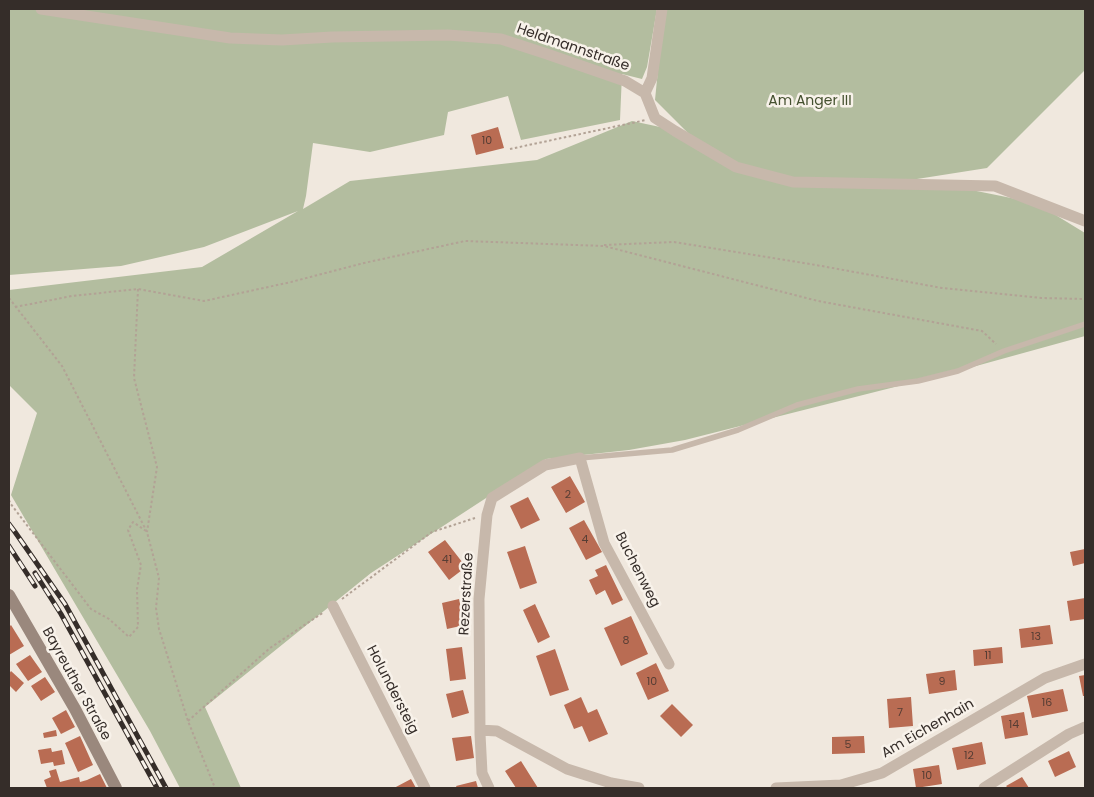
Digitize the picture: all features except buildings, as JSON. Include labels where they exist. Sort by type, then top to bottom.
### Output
[{"type":"street","name":"Heldmannstraße","points":[[41,9],[230,38],[282,40],[448,35],[501,39],[625,81],[645,94]]},
{"type":"street","points":[[662,9],[652,78],[645,94],[655,118],[736,168],[793,182],[995,186],[1085,221]]},
{"type":"street","name":"Buchenweg","points":[[580,458],[604,543],[669,664]]},
{"type":"street","name":"Rezerstraße","points":[[489,788],[482,772],[479,599],[487,515],[492,498],[545,465],[580,458]]},
{"type":"street","name":"Bayreuther Straße","points":[[9,595],[75,709],[116,788]]},
{"type":"street","name":"Holundersteig","points":[[332,606],[426,788]]},
{"type":"street","name":"Am Eichenhain","points":[[776,788],[841,785],[882,772],[1045,678],[1085,664]]},
{"type":"street","points":[[984,788],[1069,734],[1085,727]]},
{"type":"street","points":[[480,730],[497,731],[567,769],[611,783],[640,788]]},
{"type":"lane","points":[[580,458],[672,450],[738,430],[797,405],[858,389],[918,381],[958,371],[1004,351],[1085,324]]},
{"type":"path","points":[[510,149],[655,118]]},
{"type":"path","points":[[16,307],[72,296],[138,289],[204,301],[465,241],[604,246],[818,301],[982,331],[1004,351]]},
{"type":"path","points":[[592,246],[674,242],[942,288],[1041,298],[1085,299]]},
{"type":"path","points":[[138,289],[134,378],[157,467],[147,532]]},
{"type":"path","points":[[9,298],[62,366],[147,532],[159,578],[156,608],[159,628],[188,721],[215,788]]},
{"type":"path","points":[[9,500],[91,609],[109,619],[129,637],[138,627],[137,589],[141,565],[128,530],[133,522],[147,532]]},
{"type":"green space","name":"Am Anger III","points":[[9,9],[657,9],[647,67],[642,79],[622,74],[620,120],[521,140],[508,96],[448,112],[444,135],[370,152],[313,143],[303,209],[350,181],[537,160],[632,121],[688,133],[655,100],[664,9],[1085,9],[1085,70],[987,168],[917,179],[1036,203],[1085,233],[1085,336],[958,371],[685,440],[629,450],[546,459],[371,573],[205,707],[241,788],[180,788],[150,731],[11,495],[37,413],[9,385],[9,290],[202,267],[298,211],[204,247],[121,266],[9,275]]},
{"type":"railway","points":[[9,524],[65,604],[166,788]]},
{"type":"railway","points":[[9,546],[35,586]]},
{"type":"railway","points":[[35,573],[61,614],[157,788]]}]
